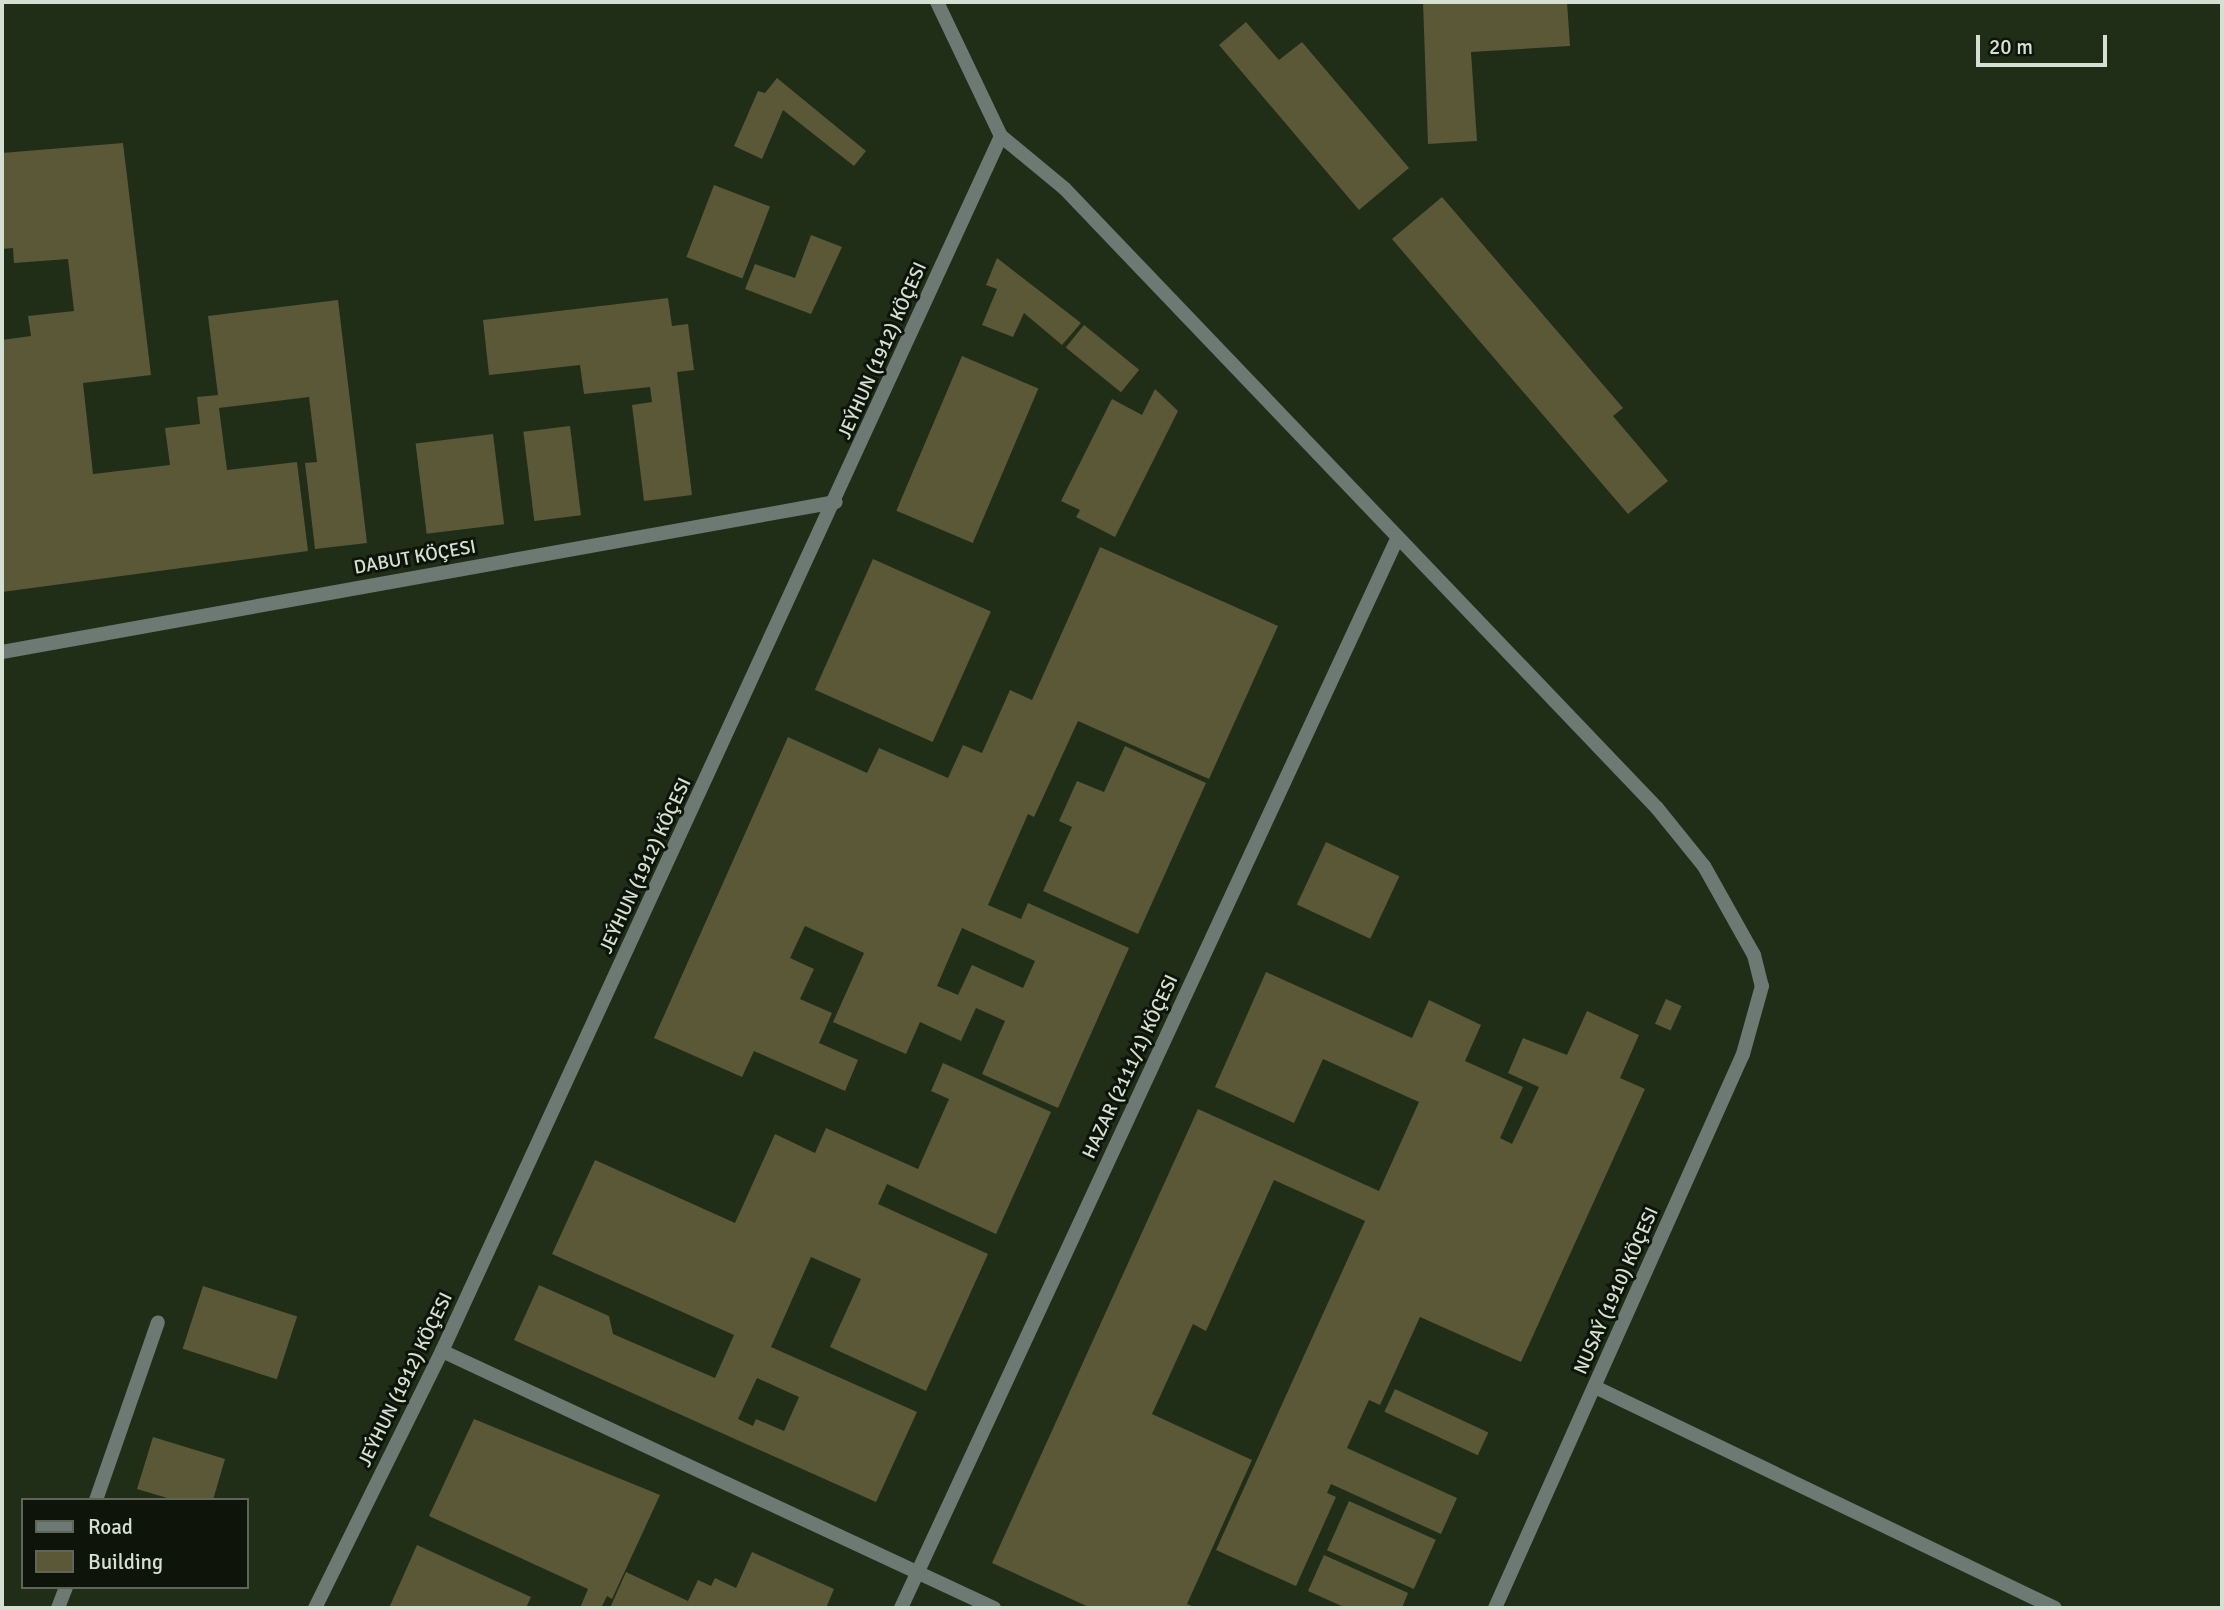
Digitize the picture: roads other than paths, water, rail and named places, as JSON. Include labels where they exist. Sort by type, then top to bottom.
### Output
[{"type":"street","points":[[937,2],[1002,136],[1065,189],[1396,541]]},
{"type":"street","name":"JEÝHUN (1912) KÖÇESI","points":[[315,1608],[442,1351],[836,502],[1002,136]]},
{"type":"street","name":"DABUT KÖÇESI","points":[[2,652],[836,502]]},
{"type":"street","name":"NUSAÝ (1910) KÖÇESI","points":[[1396,541],[1657,808],[1704,866],[1738,923],[1762,986],[1743,1054],[1494,1608]]},
{"type":"street","name":"HAZAR (2111/1) KÖÇESI","points":[[901,1608],[1396,541]]},
{"type":"street","points":[[97,1498],[158,1322]]},
{"type":"street","points":[[442,1351],[993,1608]]},
{"type":"street","points":[[1595,1387],[2055,1608]]},
{"type":"street","points":[[58,1608],[65,1589]]}]
